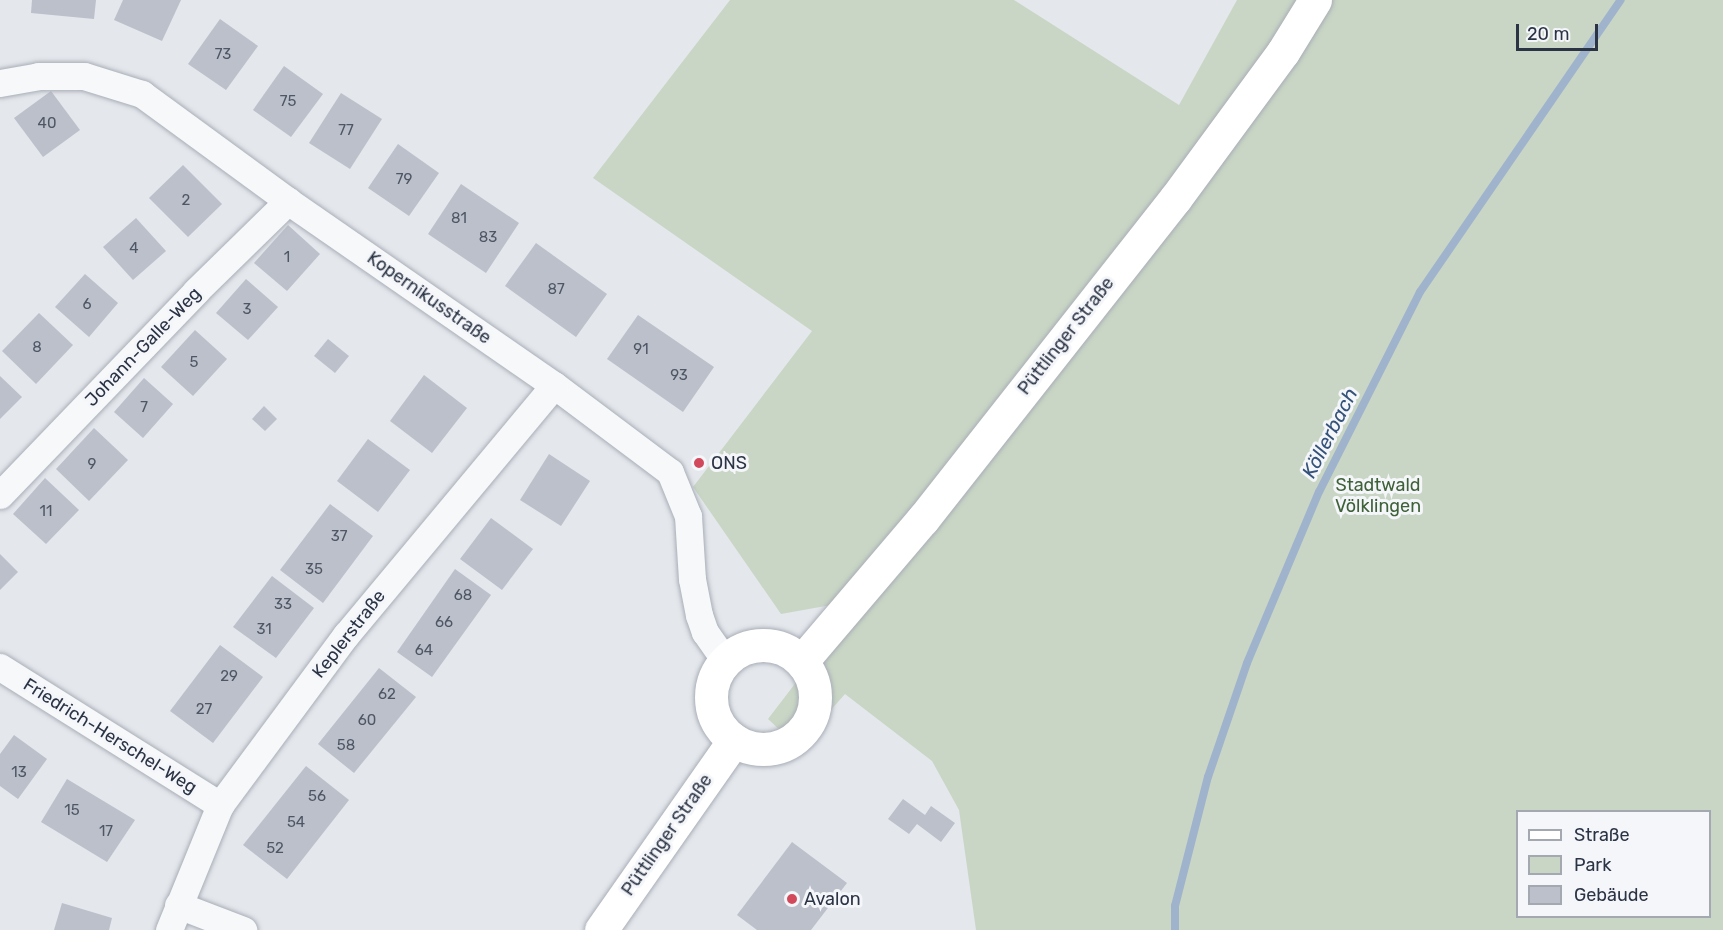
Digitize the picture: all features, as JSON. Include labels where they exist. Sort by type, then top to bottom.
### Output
[{"type":"main road","name":"Püttlinger Straße","points":[[802,661],[923,519],[1175,199],[1283,52],[1315,0]]},
{"type":"main road","points":[[755,645],[772,645],[789,651],[802,661],[812,675],[816,692],[815,709],[809,724],[797,737],[783,746],[758,749],[734,740],[720,728],[713,711],[711,693],[715,676],[725,661],[739,650],[755,645]]},
{"type":"main road","name":"Püttlinger Straße","points":[[602,930],[734,740]]},
{"type":"street","name":"Kopernikusstraße","points":[[0,83],[38,76],[84,76],[142,94],[288,201],[554,385],[670,472],[688,516],[692,579],[699,615],[705,632],[725,661]]},
{"type":"street","name":"Johann-Galle-Weg","points":[[0,495],[196,291],[288,201]]},
{"type":"street","name":"Keplerstraße","points":[[243,930],[173,918],[220,805],[346,635],[554,385]]},
{"type":"street","name":"Friedrich-Herschel-Weg","points":[[0,667],[220,805]]},
{"type":"green space","name":"Stadtwald Völklingen","points":[[730,0],[1014,0],[1179,105],[1237,0],[1723,0],[1723,930],[976,930],[959,810],[932,761],[845,694],[798,747],[768,719],[859,600],[781,614],[693,487],[812,331],[593,178]]},
{"type":"building","points":[[32,0],[96,0],[94,19],[31,13]]},
{"type":"building","points":[[123,0],[181,0],[162,41],[114,20]]},
{"type":"building","points":[[220,19],[258,46],[226,90],[188,64]]},
{"type":"building","points":[[284,66],[323,94],[291,137],[253,110]]},
{"type":"building","points":[[51,91],[80,130],[43,157],[14,118]]},
{"type":"building","points":[[341,93],[382,119],[350,169],[309,143]]},
{"type":"building","points":[[398,144],[439,173],[409,216],[368,188]]},
{"type":"building","points":[[183,165],[222,204],[188,237],[149,198]]},
{"type":"building","points":[[461,184],[519,223],[486,273],[428,234]]},
{"type":"building","points":[[136,218],[166,251],[133,280],[103,247]]},
{"type":"building","points":[[288,225],[320,254],[287,291],[254,263]]},
{"type":"building","points":[[536,243],[607,294],[576,337],[505,286]]},
{"type":"building","points":[[85,274],[118,303],[89,337],[55,307]]},
{"type":"building","points":[[246,279],[278,307],[248,340],[216,313]]},
{"type":"building","points":[[39,313],[73,345],[36,384],[2,351]]},
{"type":"building","points":[[638,315],[714,367],[683,412],[607,359]]},
{"type":"building","points":[[195,330],[227,359],[193,396],[161,367]]},
{"type":"building","points":[[328,339],[349,356],[335,373],[314,356]]},
{"type":"building","points":[[424,375],[467,408],[432,453],[390,421]]},
{"type":"building","points":[[0,376],[22,397],[0,419]]},
{"type":"building","points":[[144,378],[173,404],[143,438],[114,412]]},
{"type":"building","points":[[264,406],[277,419],[265,431],[252,419]]},
{"type":"building","points":[[94,428],[128,460],[89,501],[56,469]]},
{"type":"building","points":[[368,439],[410,470],[378,512],[337,481]]},
{"type":"building","points":[[549,454],[590,481],[561,526],[520,500]]},
{"type":"building","name":"ONS","points":[[697,455],[707,463],[701,471],[691,464]]},
{"type":"building","points":[[45,478],[79,510],[46,544],[13,514]]},
{"type":"building","points":[[330,504],[373,536],[323,603],[280,570]]},
{"type":"building","points":[[491,518],[533,549],[502,590],[460,559]]},
{"type":"building","points":[[0,554],[18,572],[0,590]]},
{"type":"building","points":[[455,569],[491,595],[432,677],[397,652]]},
{"type":"building","points":[[272,576],[314,608],[276,658],[233,627]]},
{"type":"building","points":[[220,645],[263,677],[213,743],[170,711]]},
{"type":"building","points":[[379,668],[416,697],[354,773],[318,744]]},
{"type":"building","points":[[14,735],[47,759],[18,799],[0,786],[0,754]]},
{"type":"building","points":[[306,766],[349,800],[287,879],[243,845]]},
{"type":"building","points":[[67,779],[135,820],[107,862],[41,822]]},
{"type":"building","points":[[903,799],[925,815],[931,806],[955,823],[941,842],[917,824],[909,834],[888,819]]},
{"type":"building","name":"Avalon","points":[[792,842],[847,883],[811,930],[757,930],[737,915]]},
{"type":"building","points":[[62,903],[112,918],[109,930],[54,930]]},
{"type":"waterway","name":"Köllerbach","points":[[1175,930],[1175,906],[1208,777],[1247,663],[1319,492],[1420,292],[1621,0]]},
{"type":"place","name":"ONS","points":[[699,463]]},
{"type":"place","name":"Avalon","points":[[792,899]]}]
